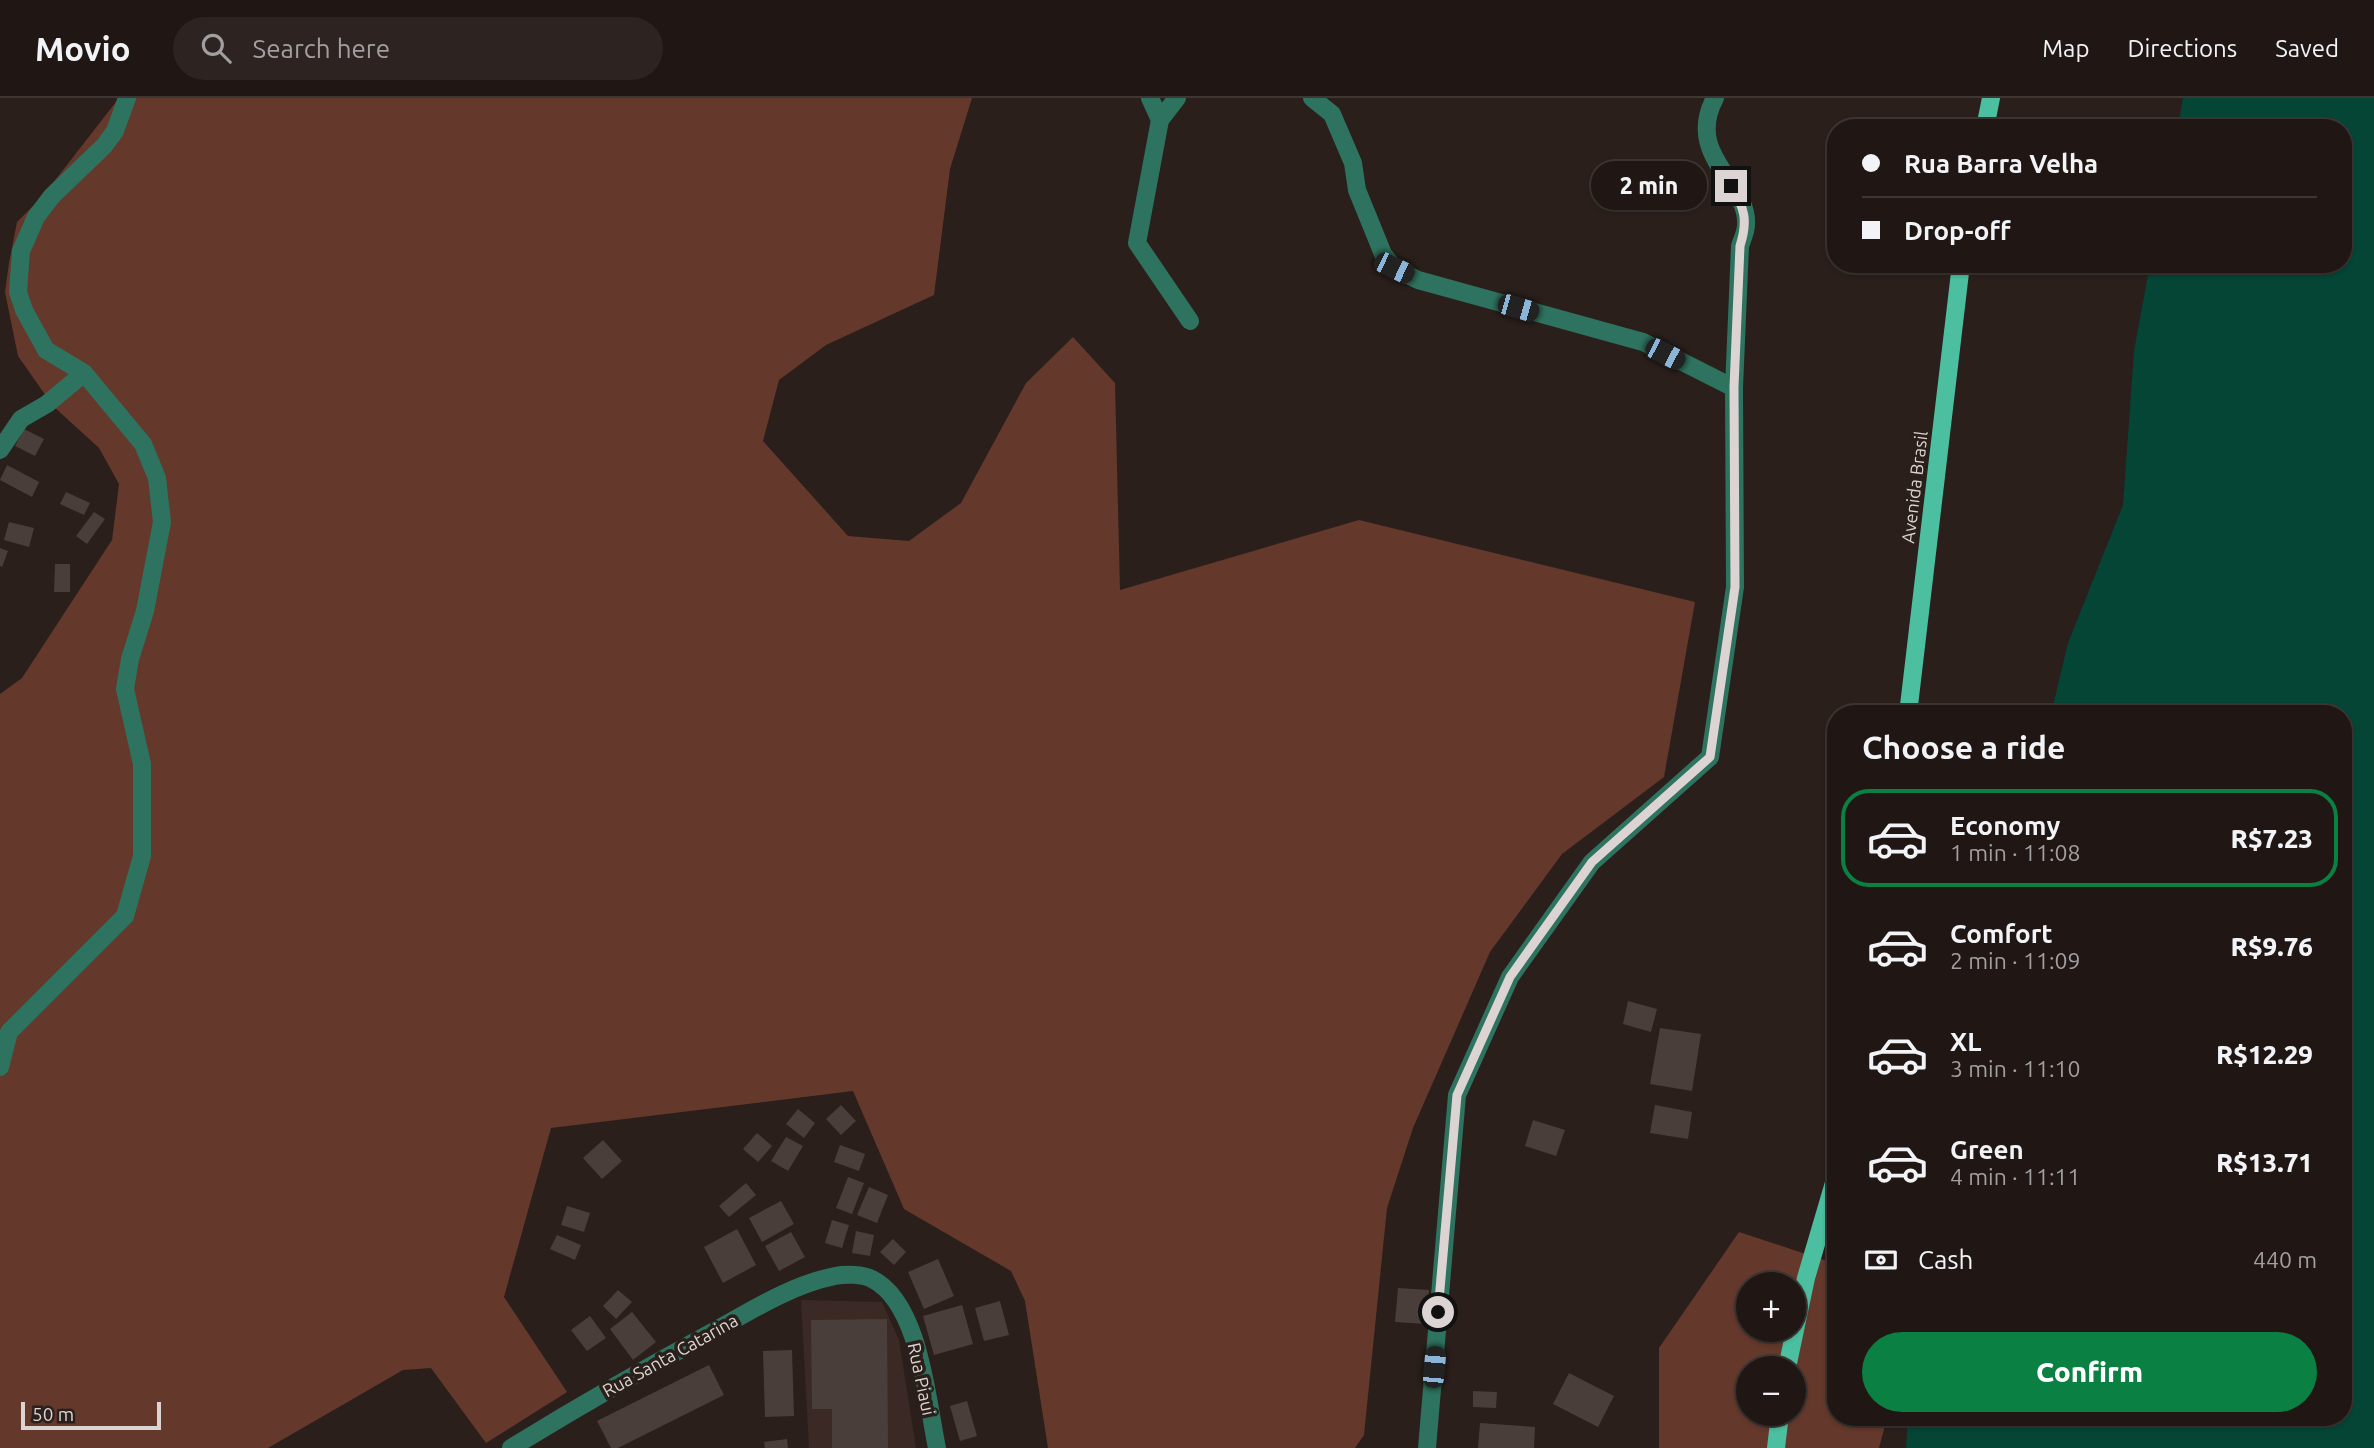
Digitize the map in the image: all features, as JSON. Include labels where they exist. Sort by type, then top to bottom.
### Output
[{"type":"main road","name":"Avenida Brasil","points":[[1909,705],[1960,273]]},
{"type":"main road","points":[[1790,1356],[1806,1278],[1827,1207]]},
{"type":"main road","points":[[1776,1448],[1779,1426]]},
{"type":"street","points":[[0,1067],[9,1032],[125,916],[142,856],[142,764],[125,689],[130,659],[145,611],[162,522],[157,478],[143,444],[85,373],[46,350],[24,310],[18,292],[21,251],[36,217],[52,196],[104,146],[115,131],[127,98]]},
{"type":"street","points":[[1150,98],[1160,120]]},
{"type":"street","points":[[1177,98],[1160,120],[1137,243],[1190,321]]},
{"type":"street","points":[[1312,98],[1332,114],[1353,163],[1357,190],[1383,254],[1394,268],[1418,280],[1643,342],[1734,387]]},
{"type":"street","points":[[1427,1448],[1457,1095],[1510,977],[1592,862],[1710,757],[1735,587],[1734,387],[1740,246],[1747,224],[1742,203],[1717,166],[1710,146],[1707,129],[1715,98]]},
{"type":"street","points":[[0,450],[21,419],[47,404],[85,373]]},
{"type":"street","name":"Rua Santa Catarina","points":[[510,1448],[600,1393],[777,1296],[835,1276]]},
{"type":"street","name":"Rua Piaui","points":[[835,1276],[871,1278],[895,1297],[914,1336],[937,1448]]},
{"type":"shaded area","points":[[119,98],[972,98],[950,169],[934,295],[826,345],[779,380],[763,441],[848,536],[909,541],[961,503],[1026,383],[1073,337],[1115,383],[1120,590],[1359,520],[1695,602],[1664,777],[1562,854],[1490,952],[1413,1128],[1387,1208],[1364,1435],[1355,1448],[1048,1448],[1025,1301],[1011,1271],[904,1209],[853,1091],[551,1128],[504,1297],[567,1392],[486,1443],[431,1368],[403,1370],[268,1448],[0,1448],[0,694],[22,678],[112,540],[119,484],[99,448],[53,406],[18,356],[5,292],[17,222],[42,197]]},
{"type":"shaded area","points":[[2183,98],[2374,98],[2374,1448],[1906,1448],[1907,1426],[2352,1426],[2352,705],[2053,705],[2068,643],[2123,505],[2134,351],[2148,273],[2352,273],[2352,119],[2180,119]]},
{"type":"shaded area","points":[[1739,1232],[1827,1261],[1827,1426],[1885,1426],[1879,1448],[1659,1448],[1659,1348]]},
{"type":"shaded area","points":[[801,1300],[882,1302],[899,1340],[916,1448],[809,1448]]},
{"type":"building","points":[[24,429],[44,439],[35,456],[15,446]]},
{"type":"building","points":[[7,465],[39,482],[32,497],[0,480]]},
{"type":"building","points":[[66,492],[90,503],[84,515],[60,504]]},
{"type":"building","points":[[94,512],[105,519],[87,544],[76,536]]},
{"type":"building","points":[[9,522],[34,528],[29,547],[4,540]]},
{"type":"building","points":[[0,548],[8,551],[2,567],[0,566]]},
{"type":"building","points":[[55,564],[70,564],[70,592],[54,592]]},
{"type":"building","points":[[1628,1001],[1657,1009],[1651,1032],[1623,1024]]},
{"type":"building","points":[[1660,1028],[1701,1034],[1692,1091],[1650,1084]]},
{"type":"building","points":[[841,1105],[856,1121],[841,1135],[826,1119]]},
{"type":"building","points":[[1655,1105],[1692,1112],[1688,1139],[1650,1133]]},
{"type":"building","points":[[798,1109],[815,1123],[804,1138],[786,1124]]},
{"type":"building","points":[[1533,1120],[1565,1130],[1556,1156],[1525,1146]]},
{"type":"building","points":[[757,1133],[772,1146],[758,1162],[743,1149]]},
{"type":"building","points":[[786,1137],[803,1146],[788,1171],[771,1161]]},
{"type":"building","points":[[603,1140],[622,1161],[602,1179],[583,1158]]},
{"type":"building","points":[[840,1145],[865,1154],[859,1171],[834,1162]]},
{"type":"building","points":[[848,1177],[864,1183],[852,1214],[836,1208]]},
{"type":"building","points":[[746,1183],[756,1195],[729,1217],[719,1206]]},
{"type":"building","points":[[869,1187],[888,1195],[877,1223],[857,1215]]},
{"type":"building","points":[[781,1201],[794,1224],[762,1242],[749,1218]]},
{"type":"building","points":[[567,1206],[590,1213],[584,1232],[561,1225]]},
{"type":"building","points":[[832,1220],[849,1225],[842,1248],[825,1243]]},
{"type":"building","points":[[737,1229],[756,1265],[723,1283],[704,1247]]},
{"type":"building","points":[[856,1231],[874,1235],[870,1256],[852,1253]]},
{"type":"building","points":[[791,1232],[805,1257],[779,1271],[765,1246]]},
{"type":"building","points":[[557,1235],[581,1245],[575,1260],[550,1249]]},
{"type":"building","points":[[893,1239],[906,1252],[894,1265],[880,1252]]},
{"type":"building","points":[[938,1259],[954,1296],[924,1309],[908,1272]]},
{"type":"building","points":[[1398,1288],[1429,1290],[1426,1324],[1395,1322]]},
{"type":"building","points":[[618,1290],[632,1302],[616,1319],[603,1306]]},
{"type":"building","points":[[1000,1301],[1009,1335],[984,1341],[975,1308]]},
{"type":"building","points":[[962,1305],[973,1344],[934,1355],[923,1316]]},
{"type":"building","points":[[632,1312],[656,1342],[633,1360],[610,1329]]},
{"type":"building","points":[[590,1316],[606,1338],[587,1351],[571,1330]]},
{"type":"building","points":[[887,1319],[888,1448],[832,1448],[832,1409],[812,1409],[811,1320]]},
{"type":"building","points":[[792,1350],[794,1416],[765,1417],[763,1351]]},
{"type":"building","points":[[709,1365],[724,1395],[618,1448],[611,1448],[597,1421]]},
{"type":"building","points":[[1569,1373],[1614,1396],[1598,1427],[1553,1404]]},
{"type":"building","points":[[1473,1391],[1497,1392],[1496,1408],[1473,1407]]},
{"type":"building","points":[[967,1401],[977,1436],[960,1441],[950,1406]]},
{"type":"building","points":[[1480,1423],[1535,1427],[1534,1448],[1478,1448]]},
{"type":"building","points":[[787,1439],[788,1448],[765,1448],[764,1442]]},
{"type":"route","points":[[1438,1312],[1457,1095],[1510,977],[1592,862],[1710,757],[1735,587],[1734,387],[1740,246],[1747,224],[1742,203],[1731,186]]}]
